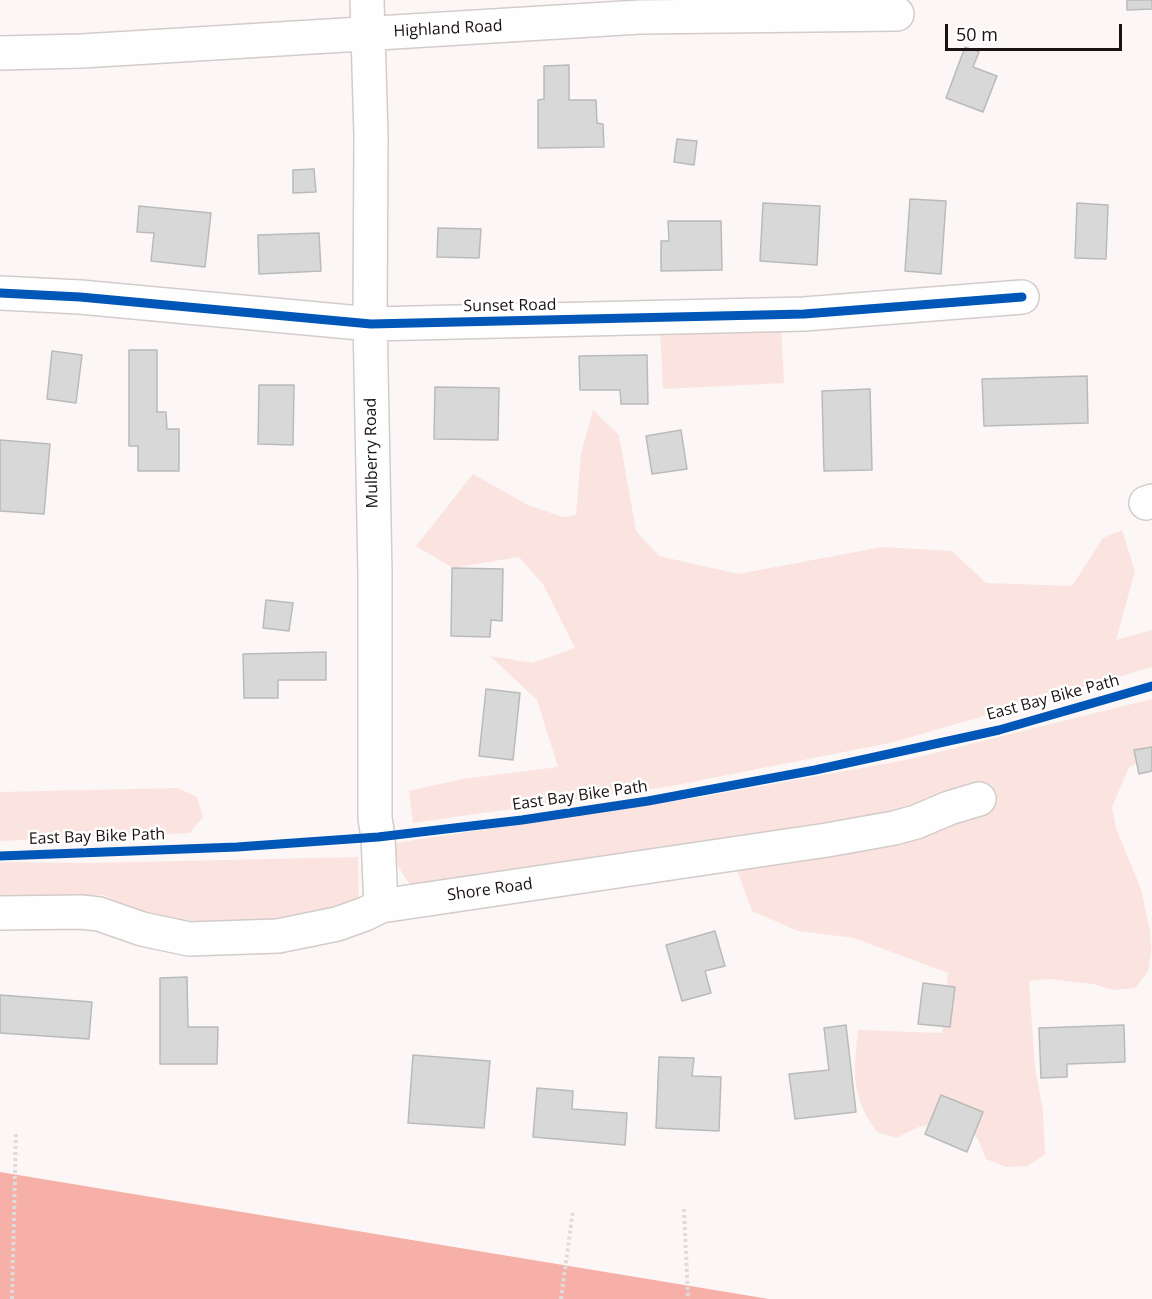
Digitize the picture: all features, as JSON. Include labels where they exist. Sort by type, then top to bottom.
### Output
[{"type":"street","name":"Mulberry Road","points":[[367,0],[371,136],[370,306],[375,574],[375,818],[381,906]]},
{"type":"street","name":"Highland Road","points":[[0,53],[94,50],[640,17],[897,14]]},
{"type":"street","name":"Sunset Road","points":[[0,293],[80,297],[371,324],[804,314],[1022,297]]},
{"type":"street","name":"Shore Road","points":[[0,913],[81,912],[99,914],[142,929],[189,939],[278,936],[338,924],[381,906],[882,830],[916,822],[949,808],[979,799]]},
{"type":"path","points":[[12,1299],[16,1132]]},
{"type":"path","points":[[684,1209],[688,1299]]},
{"type":"path","points":[[561,1299],[573,1210]]},
{"type":"shaded area","points":[[781,324],[784,383],[663,389],[660,330]]},
{"type":"shaded area","points":[[593,410],[619,435],[636,531],[659,556],[738,574],[882,547],[952,551],[986,583],[1072,586],[1103,538],[1122,530],[1135,571],[1116,640],[1152,630],[1152,667],[894,742],[672,786],[413,823],[409,791],[462,779],[558,767],[537,700],[490,656],[532,663],[575,648],[543,584],[519,557],[453,568],[416,546],[473,474],[528,505],[563,517],[576,515],[581,454]]},
{"type":"shaded area","points":[[1152,699],[1152,757],[1129,767],[1112,807],[1116,828],[1141,889],[1150,931],[1151,952],[1148,972],[1135,988],[1113,990],[1093,984],[1049,979],[1029,981],[1035,1067],[1043,1111],[1045,1155],[1027,1166],[1006,1167],[986,1159],[978,1139],[962,1124],[940,1123],[919,1127],[896,1138],[877,1132],[865,1114],[857,1091],[855,1071],[858,1030],[942,1033],[948,973],[854,938],[798,931],[752,911],[726,840],[657,847],[461,891],[418,890],[409,883],[397,865],[395,843],[701,797],[906,760]]},
{"type":"shaded area","points":[[178,788],[197,797],[203,817],[190,833],[0,841],[0,792]]},
{"type":"shaded area","points":[[358,857],[359,903],[238,927],[146,918],[104,895],[0,895],[0,862],[90,863]]},
{"type":"shaded area","points":[[0,1172],[769,1299],[0,1299]]},
{"type":"building","points":[[1127,0],[1152,0],[1152,9],[1127,10]]},
{"type":"building","points":[[965,47],[979,52],[973,67],[997,76],[983,112],[946,98]]},
{"type":"building","points":[[569,65],[569,100],[596,100],[597,123],[603,124],[604,147],[538,148],[538,100],[544,99],[544,66]]},
{"type":"building","points":[[677,139],[697,141],[694,165],[674,162]]},
{"type":"building","points":[[314,169],[316,192],[293,193],[293,170]]},
{"type":"building","points":[[910,199],[946,201],[941,274],[905,271]]},
{"type":"building","points":[[763,203],[820,206],[817,265],[760,261]]},
{"type":"building","points":[[1077,203],[1108,205],[1106,259],[1075,258]]},
{"type":"building","points":[[139,206],[211,213],[205,267],[151,261],[154,233],[137,232]]},
{"type":"building","points":[[668,221],[721,221],[722,270],[661,271],[661,241],[669,241]]},
{"type":"building","points":[[438,228],[481,229],[479,258],[437,257]]},
{"type":"building","points":[[319,233],[321,271],[259,274],[258,235]]},
{"type":"building","points":[[129,350],[157,350],[157,412],[166,412],[167,429],[179,429],[179,471],[138,471],[138,446],[129,446]]},
{"type":"building","points":[[52,351],[82,355],[76,403],[47,399]]},
{"type":"building","points":[[647,355],[648,404],[621,404],[620,390],[580,390],[579,356]]},
{"type":"building","points":[[1087,376],[1088,423],[984,426],[982,379]]},
{"type":"building","points":[[259,385],[294,385],[293,445],[258,444]]},
{"type":"building","points":[[435,387],[499,388],[498,440],[434,439]]},
{"type":"building","points":[[870,389],[872,470],[824,471],[822,391]]},
{"type":"building","points":[[681,430],[687,469],[652,474],[646,436]]},
{"type":"building","points":[[0,440],[50,444],[44,514],[0,511]]},
{"type":"building","points":[[452,568],[503,569],[502,621],[491,620],[490,637],[451,636]]},
{"type":"building","points":[[266,600],[293,603],[289,631],[263,628]]},
{"type":"building","points":[[326,652],[326,680],[278,680],[278,698],[244,698],[243,654]]},
{"type":"building","points":[[486,689],[520,693],[513,760],[479,756]]},
{"type":"building","points":[[1152,747],[1152,771],[1139,774],[1134,750]]},
{"type":"building","points":[[715,931],[725,966],[705,971],[711,993],[682,1001],[666,945]]},
{"type":"building","points":[[187,977],[188,1027],[218,1027],[217,1064],[160,1064],[160,978]]},
{"type":"building","points":[[923,983],[955,987],[950,1027],[918,1024]]},
{"type":"building","points":[[0,995],[92,1002],[89,1039],[0,1033]]},
{"type":"building","points":[[846,1025],[856,1112],[795,1119],[789,1074],[829,1070],[824,1028]]},
{"type":"building","points":[[1124,1025],[1125,1062],[1067,1064],[1067,1077],[1041,1078],[1039,1028]]},
{"type":"building","points":[[413,1055],[490,1061],[484,1128],[408,1123]]},
{"type":"building","points":[[659,1057],[694,1058],[692,1076],[721,1077],[719,1131],[656,1128]]},
{"type":"building","points":[[537,1088],[573,1091],[572,1109],[627,1113],[625,1145],[533,1137]]},
{"type":"building","points":[[941,1095],[983,1112],[967,1152],[925,1134]]},
{"type":"cycle path","points":[[0,293],[80,297],[371,324],[804,314],[1022,297]]},
{"type":"cycle path","name":"East Bay Bike Path","points":[[0,856],[237,847],[378,837],[522,820],[648,801],[815,770],[999,730],[1152,686]]}]
